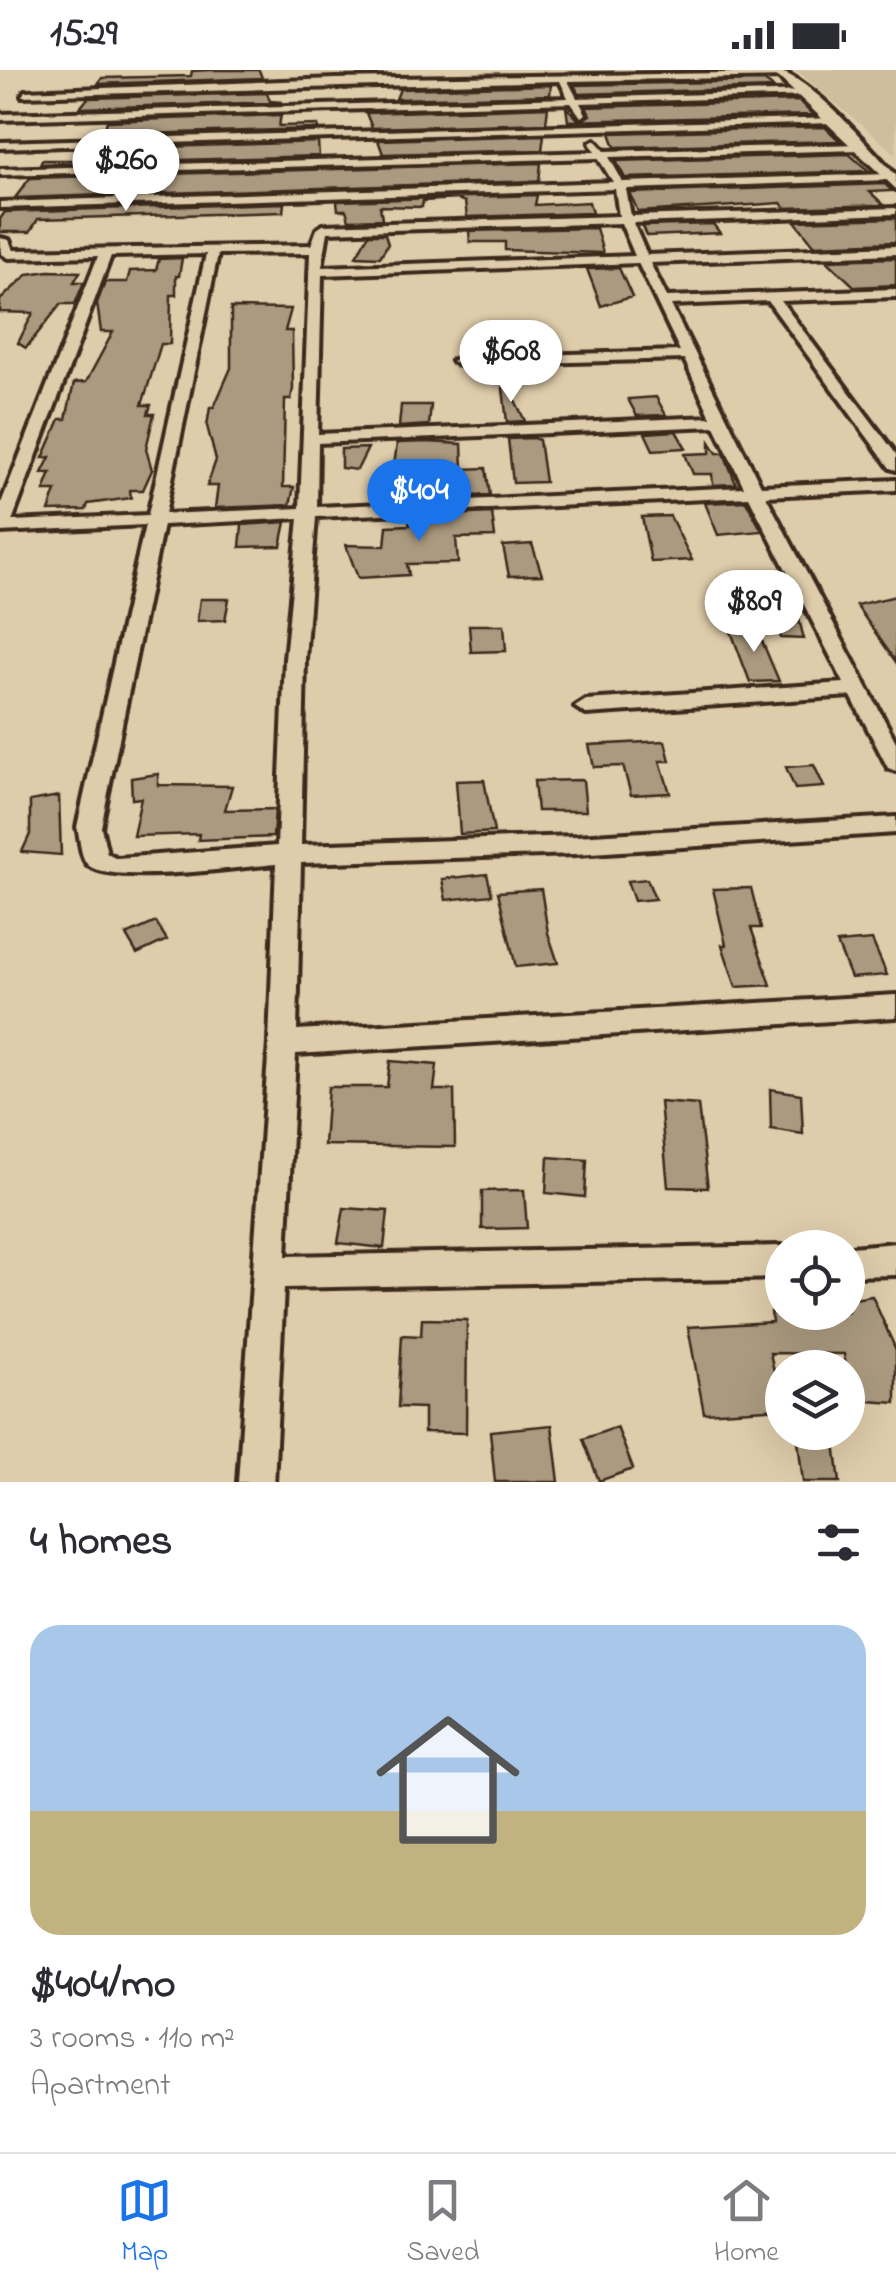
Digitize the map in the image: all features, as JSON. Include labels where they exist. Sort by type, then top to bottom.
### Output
[{"type":"main road","points":[[780,73],[807,94],[892,181]]},
{"type":"street","points":[[335,70],[335,82]]},
{"type":"street","points":[[25,94],[335,82],[780,73]]},
{"type":"street","points":[[563,79],[620,186],[626,221],[642,259],[720,421],[896,763]]},
{"type":"street","points":[[0,117],[807,94]]},
{"type":"street","points":[[256,1482],[284,1042],[295,660],[308,512],[316,249],[323,229],[324,161],[331,108]]},
{"type":"street","points":[[0,145],[832,120]]},
{"type":"street","points":[[0,172],[860,147]]},
{"type":"street","points":[[0,206],[326,192],[892,181]]},
{"type":"street","points":[[323,229],[896,212]]},
{"type":"street","points":[[3,253],[316,249]]},
{"type":"street","points":[[107,250],[1,526],[896,485]]},
{"type":"street","points":[[213,250],[89,827],[96,858],[114,867],[291,854],[576,845],[896,826]]},
{"type":"street","points":[[315,271],[896,250]]},
{"type":"street","points":[[771,297],[896,465]]},
{"type":"street","points":[[662,301],[893,297]]},
{"type":"street","points":[[459,362],[688,355]]},
{"type":"street","points":[[310,439],[720,421]]},
{"type":"street","points":[[586,707],[855,689]]},
{"type":"street","points":[[284,1042],[896,1006]]},
{"type":"street","points":[[865,1260],[896,1259]]},
{"type":"street","points":[[269,1272],[765,1262]]},
{"type":"shaded area","points":[[796,70],[896,70],[896,154]]},
{"type":"building","points":[[259,70],[262,78],[98,84],[102,78]]},
{"type":"building","points":[[764,81],[774,88],[579,94],[574,85]]},
{"type":"building","points":[[551,85],[550,95],[396,99],[400,89]]},
{"type":"building","points":[[267,93],[270,101],[282,102],[80,108],[88,98]]},
{"type":"building","points":[[799,101],[813,115],[581,121],[590,115],[586,107]]},
{"type":"building","points":[[548,107],[546,123],[372,128],[366,113]]},
{"type":"building","points":[[566,107],[580,121],[568,121]]},
{"type":"building","points":[[281,115],[279,126],[318,125],[318,129],[103,135],[107,121]]},
{"type":"building","points":[[825,127],[840,141],[615,147],[610,133]]},
{"type":"building","points":[[544,135],[542,150],[383,154],[378,140]]},
{"type":"building","points":[[318,142],[319,156],[40,164],[42,160],[97,160],[100,149]]},
{"type":"building","points":[[849,154],[869,171],[625,178],[616,161]]},
{"type":"building","points":[[541,163],[539,181],[15,198],[30,178]]},
{"type":"building","points":[[885,184],[892,191],[870,192],[884,205],[785,208],[781,203],[638,212],[630,193]]},
{"type":"building","points":[[537,195],[535,205],[589,202],[592,213],[467,217],[465,202],[458,199],[423,201],[422,207],[380,206],[382,219],[349,220],[346,210],[338,210],[337,201]]},
{"type":"building","points":[[284,203],[283,212],[38,219],[30,232],[0,232],[0,219],[5,212]]},
{"type":"building","points":[[896,218],[896,242],[814,245],[795,221]]},
{"type":"building","points":[[713,224],[720,233],[647,236],[643,226]]},
{"type":"building","points":[[596,228],[603,253],[505,250],[505,242],[470,242],[469,231]]},
{"type":"building","points":[[369,234],[385,234],[388,244],[380,257],[356,256]]},
{"type":"building","points":[[182,258],[176,276],[176,295],[171,295],[170,344],[161,344],[142,405],[151,405],[148,414],[154,414],[146,449],[152,470],[143,490],[130,490],[131,498],[88,504],[86,510],[49,511],[56,491],[44,491],[51,473],[42,473],[50,457],[43,458],[60,419],[66,419],[74,383],[86,382],[113,332],[101,332],[97,303],[105,282],[127,282],[130,271],[156,270],[159,259]]},
{"type":"building","points":[[896,258],[896,285],[855,287],[826,260]]},
{"type":"building","points":[[619,268],[632,297],[601,306],[587,269]]},
{"type":"building","points":[[80,272],[74,282],[84,282],[75,304],[61,304],[26,348],[18,343],[33,313],[0,312],[0,300],[28,274]]},
{"type":"building","points":[[231,308],[291,309],[285,331],[292,331],[293,389],[291,399],[285,399],[283,487],[294,487],[290,505],[215,508],[218,486],[207,486],[216,460],[207,426],[210,407],[214,407],[231,368]]},
{"type":"building","points":[[505,379],[525,421],[507,422],[502,380]]},
{"type":"building","points":[[656,397],[666,415],[637,416],[628,399]]},
{"type":"building","points":[[401,405],[431,405],[429,425],[399,427]]},
{"type":"building","points":[[676,431],[686,448],[653,450],[645,433]]},
{"type":"building","points":[[508,439],[539,440],[545,482],[513,483]]},
{"type":"building","points":[[710,442],[717,453],[724,453],[736,484],[713,485],[712,474],[693,474],[685,454],[710,453]]},
{"type":"building","points":[[397,443],[462,444],[463,469],[486,468],[490,495],[403,499],[394,466]]},
{"type":"building","points":[[368,448],[357,470],[341,468],[341,449]]},
{"type":"building","points":[[746,501],[762,531],[718,535],[705,503]]},
{"type":"building","points":[[492,513],[495,537],[456,538],[458,563],[407,564],[409,575],[358,578],[346,545],[385,546],[387,526],[410,525],[408,517]]},
{"type":"building","points":[[670,516],[692,560],[651,562],[642,517]]},
{"type":"building","points":[[286,522],[281,546],[240,547],[242,525]]},
{"type":"building","points":[[532,544],[542,575],[509,576],[503,546]]},
{"type":"building","points":[[896,596],[896,662],[856,605]]},
{"type":"building","points":[[200,599],[229,599],[225,620],[197,621]]},
{"type":"building","points":[[772,600],[794,600],[804,639],[781,638]]},
{"type":"building","points":[[469,625],[504,625],[506,651],[471,652]]},
{"type":"building","points":[[756,627],[779,681],[750,682],[730,629]]},
{"type":"building","points":[[665,741],[670,761],[660,761],[670,793],[631,795],[623,766],[594,767],[589,745]]},
{"type":"building","points":[[814,765],[824,787],[795,789],[786,767]]},
{"type":"building","points":[[158,774],[158,785],[232,786],[225,810],[275,809],[273,837],[198,840],[199,834],[133,836],[141,798],[132,799],[131,778]]},
{"type":"building","points":[[484,780],[494,832],[460,834],[456,781]]},
{"type":"building","points":[[583,780],[586,811],[537,811],[534,781]]},
{"type":"building","points":[[59,796],[61,855],[22,852],[30,834],[30,801]]},
{"type":"building","points":[[487,874],[492,895],[446,900],[442,879]]},
{"type":"building","points":[[647,879],[655,899],[634,901],[627,881]]},
{"type":"building","points":[[751,888],[761,928],[751,928],[771,985],[736,987],[722,945],[726,945],[713,889]]},
{"type":"building","points":[[541,889],[548,933],[558,963],[516,967],[498,892]]},
{"type":"building","points":[[156,922],[167,940],[137,954],[126,935]]},
{"type":"building","points":[[872,940],[887,975],[851,978],[837,943]]},
{"type":"building","points":[[390,1061],[437,1065],[434,1090],[454,1090],[455,1147],[324,1145],[328,1087],[387,1087]]},
{"type":"building","points":[[770,1089],[801,1094],[803,1134],[771,1129]]},
{"type":"building","points":[[660,1102],[698,1105],[708,1188],[668,1187]]},
{"type":"building","points":[[548,1157],[587,1160],[585,1197],[546,1193]]},
{"type":"building","points":[[524,1190],[527,1228],[482,1229],[482,1191]]},
{"type":"building","points":[[344,1208],[388,1211],[384,1248],[338,1243]]},
{"type":"building","points":[[872,1296],[896,1350],[896,1403],[865,1401],[865,1350],[765,1350],[765,1409],[704,1413],[688,1327],[765,1322],[765,1330],[865,1330],[865,1297]]},
{"type":"building","points":[[422,1319],[467,1320],[466,1433],[424,1432],[424,1408],[398,1407],[402,1335],[421,1336]]},
{"type":"building","points":[[552,1425],[559,1482],[495,1482],[490,1431]]},
{"type":"building","points":[[617,1427],[633,1469],[599,1481],[583,1439]]},
{"type":"building","points":[[799,1450],[836,1450],[840,1482],[803,1482]]}]
